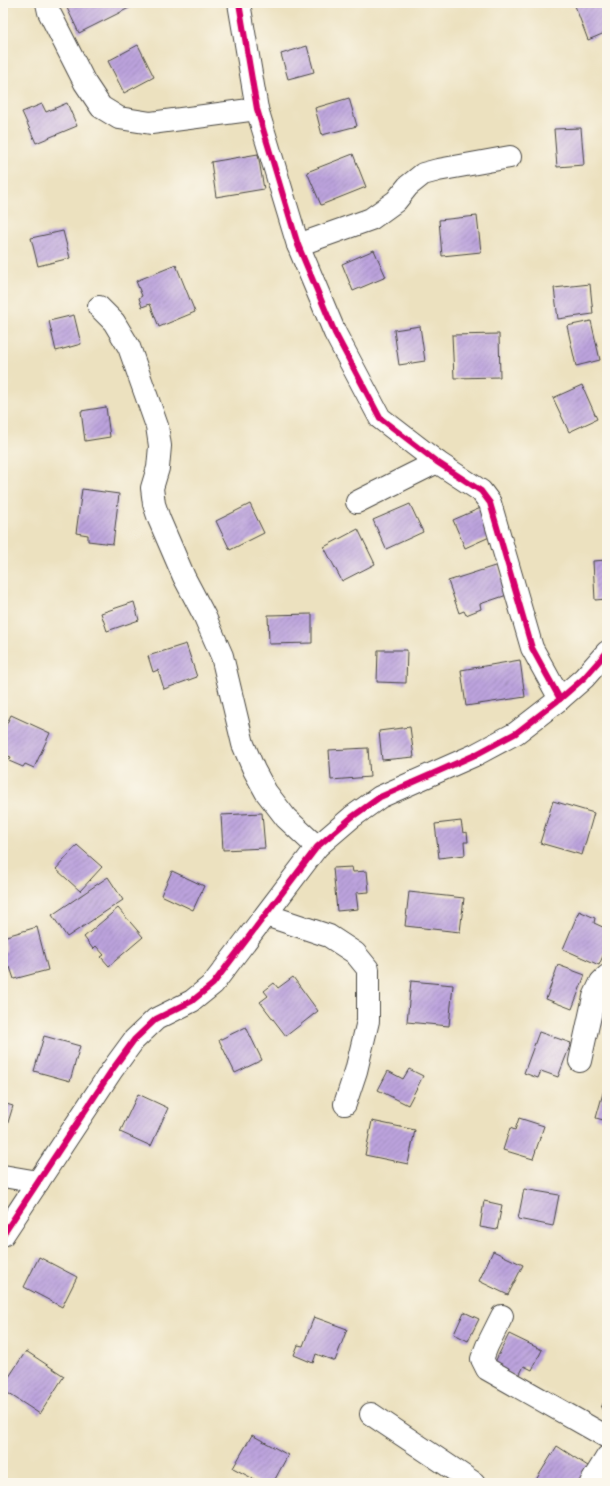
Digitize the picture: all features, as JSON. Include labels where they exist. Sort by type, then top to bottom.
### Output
[{"type":"street","points":[[47,3],[49,12],[86,83],[101,107],[119,118],[151,123],[258,109]]},
{"type":"street","points":[[239,3],[258,109],[298,245],[335,333],[380,418],[438,462],[481,492],[490,503],[532,648],[560,699]]},
{"type":"street","points":[[298,245],[371,220],[396,201],[408,186],[423,174],[510,157]]},
{"type":"street","points":[[99,307],[114,322],[129,347],[157,426],[160,446],[158,468],[152,488],[154,504],[184,577],[205,617],[222,656],[244,744],[254,770],[266,792],[286,818],[316,847]]},
{"type":"street","points":[[357,502],[438,462]]},
{"type":"street","points":[[3,1235],[112,1070],[134,1040],[156,1019],[192,1001],[213,984],[316,847],[352,817],[380,797],[475,755],[516,733],[560,699],[584,678],[607,652]]},
{"type":"street","points":[[266,915],[329,936],[355,953],[368,969],[368,1021],[356,1071],[346,1104]]},
{"type":"street","points":[[580,1061],[594,997],[601,982],[607,976]]},
{"type":"street","points":[[3,1176],[38,1182]]},
{"type":"street","points":[[502,1316],[482,1359],[487,1369],[607,1437]]},
{"type":"street","points":[[371,1414],[474,1483]]},
{"type":"street","points":[[591,1483],[607,1457]]},
{"type":"building","points":[[78,3],[137,4],[79,33],[67,8]]},
{"type":"building","points":[[574,3],[607,3],[607,32],[588,40]]},
{"type":"building","points":[[138,45],[154,77],[124,93],[108,61]]},
{"type":"building","points":[[307,46],[314,72],[288,79],[281,54]]},
{"type":"building","points":[[349,98],[357,126],[322,135],[315,108]]},
{"type":"building","points":[[67,103],[77,126],[36,143],[22,112],[42,104],[46,112]]},
{"type":"building","points":[[581,128],[584,165],[557,167],[554,129]]},
{"type":"building","points":[[258,154],[264,189],[216,197],[211,162]]},
{"type":"building","points":[[353,154],[366,187],[321,205],[307,172]]},
{"type":"building","points":[[477,216],[481,252],[442,256],[439,220]]},
{"type":"building","points":[[63,231],[70,258],[38,266],[31,238]]},
{"type":"building","points":[[374,250],[386,277],[353,291],[342,264]]},
{"type":"building","points":[[176,265],[195,312],[159,327],[150,304],[142,307],[139,298],[142,296],[136,281]]},
{"type":"building","points":[[590,284],[593,314],[558,319],[554,288]]},
{"type":"building","points":[[74,315],[81,344],[56,351],[49,321]]},
{"type":"building","points":[[591,321],[600,360],[576,366],[567,326]]},
{"type":"building","points":[[420,326],[425,361],[399,365],[394,330]]},
{"type":"building","points":[[499,334],[500,377],[454,378],[452,335]]},
{"type":"building","points":[[582,385],[597,419],[569,432],[553,398]]},
{"type":"building","points":[[106,407],[110,437],[85,441],[81,411]]},
{"type":"building","points":[[82,489],[119,494],[113,544],[88,541],[88,535],[76,533]]},
{"type":"building","points":[[250,504],[264,533],[230,550],[216,521]]},
{"type":"building","points":[[410,504],[423,532],[386,549],[373,520]]},
{"type":"building","points":[[483,507],[494,535],[465,548],[453,520]]},
{"type":"building","points":[[358,529],[375,564],[342,581],[324,547]]},
{"type":"building","points":[[607,560],[607,599],[595,600],[593,561]]},
{"type":"building","points":[[498,565],[507,595],[480,604],[481,609],[466,615],[464,611],[459,613],[448,581]]},
{"type":"building","points":[[134,602],[139,620],[107,631],[101,613]]},
{"type":"building","points":[[312,614],[312,643],[269,644],[268,615]]},
{"type":"building","points":[[186,644],[197,677],[164,689],[158,670],[153,672],[148,656]]},
{"type":"building","points":[[378,650],[407,650],[406,683],[377,682]]},
{"type":"building","points":[[520,660],[525,697],[466,706],[461,670]]},
{"type":"building","points":[[11,715],[50,733],[34,768],[25,764],[23,767],[9,761],[11,757],[3,754],[3,731]]},
{"type":"building","points":[[410,727],[414,757],[382,760],[379,731]]},
{"type":"building","points":[[368,748],[370,777],[331,780],[329,750]]},
{"type":"building","points":[[553,801],[594,813],[582,855],[540,843]]},
{"type":"building","points":[[262,813],[265,848],[223,850],[221,815]]},
{"type":"building","points":[[461,821],[463,833],[467,832],[468,842],[464,842],[465,855],[439,858],[435,824]]},
{"type":"building","points":[[77,845],[102,867],[80,891],[56,869]]},
{"type":"building","points":[[352,867],[353,872],[367,871],[369,892],[356,893],[358,909],[337,911],[333,868]]},
{"type":"building","points":[[172,871],[204,886],[193,910],[161,895]]},
{"type":"building","points":[[108,877],[123,900],[67,937],[52,915]]},
{"type":"building","points":[[409,892],[464,898],[460,932],[405,926]]},
{"type":"building","points":[[118,908],[143,937],[109,966],[101,957],[104,955],[96,946],[93,949],[84,937]]},
{"type":"building","points":[[579,911],[595,918],[594,923],[607,929],[602,941],[607,943],[607,947],[599,965],[563,949]]},
{"type":"building","points":[[37,927],[48,970],[14,979],[10,967],[6,969],[3,958],[3,953],[6,952],[3,937]]},
{"type":"building","points":[[558,965],[585,975],[572,1009],[546,999]]},
{"type":"building","points":[[293,977],[318,1011],[286,1036],[260,1002],[268,996],[264,991],[274,983],[278,988]]},
{"type":"building","points":[[411,981],[453,985],[449,1026],[407,1022]]},
{"type":"building","points":[[607,1007],[607,1026],[602,1025]]},
{"type":"building","points":[[246,1027],[262,1060],[235,1073],[219,1040]]},
{"type":"building","points":[[539,1032],[571,1043],[558,1077],[541,1071],[538,1078],[524,1073]]},
{"type":"building","points":[[44,1036],[80,1046],[70,1081],[34,1071]]},
{"type":"building","points":[[409,1069],[423,1076],[408,1105],[378,1090],[388,1071],[403,1079]]},
{"type":"building","points":[[605,1086],[607,1086],[607,1121],[596,1118]]},
{"type":"building","points":[[138,1094],[168,1108],[151,1146],[120,1132]]},
{"type":"building","points":[[3,1103],[13,1106],[3,1139]]},
{"type":"building","points":[[519,1118],[544,1126],[533,1159],[503,1150],[510,1128],[515,1130]]},
{"type":"building","points":[[372,1121],[415,1130],[408,1164],[365,1155]]},
{"type":"building","points":[[524,1189],[559,1195],[553,1226],[518,1219]]},
{"type":"building","points":[[484,1201],[502,1205],[497,1230],[480,1227]]},
{"type":"building","points":[[493,1251],[523,1265],[508,1295],[479,1281]]},
{"type":"building","points":[[39,1257],[77,1277],[62,1307],[24,1287]]},
{"type":"building","points":[[464,1312],[479,1319],[468,1341],[454,1334]]},
{"type":"building","points":[[314,1317],[347,1329],[335,1361],[316,1354],[313,1363],[294,1355],[298,1345],[303,1346]]},
{"type":"building","points":[[509,1334],[542,1350],[532,1370],[524,1366],[518,1378],[493,1366]]},
{"type":"building","points":[[26,1351],[64,1376],[40,1414],[3,1390],[3,1386]]},
{"type":"building","points":[[607,1395],[607,1411],[601,1408]]},
{"type":"building","points":[[252,1435],[288,1455],[273,1483],[261,1483],[233,1468]]},
{"type":"building","points":[[557,1446],[591,1468],[581,1483],[534,1483]]},
{"type":"cycle path","points":[[239,3],[257,109],[298,245],[335,333],[380,418],[437,462],[481,491],[490,503],[532,648],[560,699]]},
{"type":"cycle path","points":[[3,1235],[112,1070],[134,1040],[156,1019],[192,1001],[213,984],[317,847],[352,817],[380,797],[475,755],[516,733],[560,699],[584,678],[607,652]]}]
